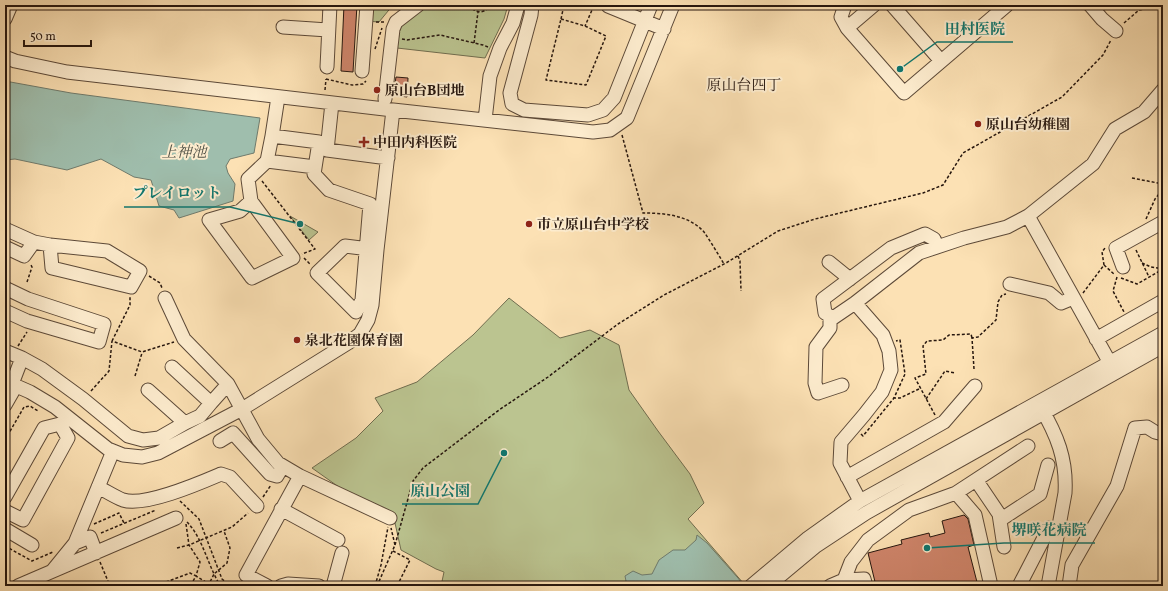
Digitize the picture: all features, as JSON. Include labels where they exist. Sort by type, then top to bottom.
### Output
[{"type":"street","points":[[5,19],[11,5]]},
{"type":"street","points":[[327,67],[330,5]]},
{"type":"street","points":[[362,71],[367,5]]},
{"type":"street","points":[[385,99],[393,29],[396,22],[418,5]]},
{"type":"street","points":[[485,120],[490,76],[500,48],[513,23],[518,5]]},
{"type":"street","points":[[532,5],[531,15],[510,93],[512,104],[524,110],[588,115],[603,110],[614,98],[651,5]]},
{"type":"street","points":[[609,5],[608,6],[627,9],[644,22],[664,29]]},
{"type":"street","points":[[5,57],[15,61],[68,72],[592,132],[610,130],[627,118],[674,5]]},
{"type":"street","points":[[845,5],[841,17],[847,28],[904,93],[1007,5]]},
{"type":"street","points":[[847,28],[874,5]]},
{"type":"street","points":[[892,5],[941,61]]},
{"type":"street","points":[[1090,5],[1116,32]]},
{"type":"street","points":[[283,27],[328,30]]},
{"type":"street","points":[[937,247],[934,239],[925,234],[892,248],[823,299],[825,313],[833,318],[855,303],[919,253],[937,247],[964,238],[1007,227],[1028,216],[1092,164],[1115,129],[1144,112],[1163,90]]},
{"type":"street","points":[[250,201],[240,211],[210,220],[252,278],[293,258],[250,201],[248,179],[267,161],[278,97]]},
{"type":"street","points":[[332,103],[327,150],[388,158]]},
{"type":"street","points":[[372,249],[345,246],[317,272],[356,312],[362,300],[372,249],[388,158],[393,110]]},
{"type":"street","points":[[9,383],[30,392],[55,407],[108,449],[123,455],[142,457],[158,453],[238,404],[348,343],[360,334],[368,320],[372,305],[370,204],[329,190],[314,174],[319,142],[272,136]]},
{"type":"street","points":[[267,161],[315,167]]},
{"type":"street","points":[[1028,216],[1110,363]]},
{"type":"street","points":[[1120,272],[1116,248],[1163,222]]},
{"type":"street","points":[[5,229],[34,242],[107,251],[140,271],[131,287],[52,268],[50,245]]},
{"type":"street","points":[[5,247],[24,256],[34,242]]},
{"type":"street","points":[[829,262],[850,279]]},
{"type":"street","points":[[5,288],[28,299],[104,324],[99,342],[27,322],[5,311]]},
{"type":"street","points":[[1011,289],[1049,293],[1061,303],[1074,300]]},
{"type":"street","points":[[165,298],[184,339],[228,384],[258,439],[278,463],[280,471]]},
{"type":"street","points":[[1096,339],[1163,301]]},
{"type":"street","points":[[855,303],[883,335],[889,351],[891,370],[882,392],[841,442],[840,463],[860,501]]},
{"type":"street","points":[[830,316],[830,328],[816,348],[815,383],[818,393],[842,385]]},
{"type":"street","points":[[768,586],[816,546],[866,513],[1041,408],[1110,363],[1163,333]]},
{"type":"street","points":[[751,586],[808,538],[860,501],[1163,346]]},
{"type":"street","points":[[5,405],[13,391],[9,383],[13,354],[42,369],[83,399],[128,436],[143,440],[159,438],[200,416],[228,384]]},
{"type":"street","points":[[172,367],[211,403]]},
{"type":"street","points":[[847,477],[944,422],[975,386]]},
{"type":"street","points":[[148,390],[185,423]]},
{"type":"street","points":[[1041,408],[1059,442],[1066,478],[1065,493],[1048,586]]},
{"type":"street","points":[[5,497],[44,428],[60,424],[68,438],[23,520],[5,510]]},
{"type":"street","points":[[1069,586],[1072,565],[1117,486],[1135,428],[1147,427],[1155,432],[1163,434]]},
{"type":"street","points":[[220,441],[233,433],[270,474],[280,471],[300,476],[390,518]]},
{"type":"street","points":[[845,583],[851,562],[868,540],[909,510],[956,493],[1028,446]]},
{"type":"street","points":[[51,572],[75,542],[113,451]]},
{"type":"street","points":[[1000,520],[1040,494],[1048,465]]},
{"type":"street","points":[[98,487],[124,500],[145,500],[174,492],[221,474],[230,477],[257,506]]},
{"type":"street","points":[[267,586],[246,575],[300,476]]},
{"type":"street","points":[[976,480],[999,514],[1004,547]]},
{"type":"street","points":[[956,493],[975,515],[991,586]]},
{"type":"street","points":[[281,509],[338,540]]},
{"type":"street","points":[[18,586],[176,518]]},
{"type":"street","points":[[1019,586],[1049,528]]},
{"type":"street","points":[[5,529],[32,545]]},
{"type":"street","points":[[75,542],[90,537],[96,553]]},
{"type":"street","points":[[332,586],[342,553]]},
{"type":"street","points":[[830,586],[864,579],[866,586]]},
{"type":"street","points":[[281,586],[288,584],[319,586]]},
{"type":"path","points":[[469,5],[473,10],[478,12],[488,10],[491,5]]},
{"type":"path","points":[[561,19],[585,26],[606,36],[586,85],[546,80],[564,5]]},
{"type":"path","points":[[584,5],[592,10],[585,26]]},
{"type":"path","points":[[376,586],[393,551],[413,480],[423,468],[499,410],[548,377],[618,324],[664,295],[724,264],[778,231],[814,219],[923,193],[943,185],[963,153],[1062,97],[1103,55],[1116,32],[1139,10],[1163,7]]},
{"type":"path","points":[[474,43],[478,12]]},
{"type":"path","points":[[392,38],[407,40],[440,35],[483,44],[489,48]]},
{"type":"path","points":[[619,124],[643,213],[658,213],[685,218],[703,231],[724,264]]},
{"type":"path","points":[[256,172],[315,249],[301,255],[317,272]]},
{"type":"path","points":[[1132,178],[1163,184]]},
{"type":"path","points":[[1135,238],[1140,248],[1136,250],[1149,277]]},
{"type":"path","points":[[24,256],[32,267],[27,282]]},
{"type":"path","points":[[738,256],[740,261],[741,292]]},
{"type":"path","points":[[1142,262],[1151,267],[1163,269]]},
{"type":"path","points":[[1074,300],[1104,265],[1120,272],[1137,284],[1163,269]]},
{"type":"path","points":[[140,271],[160,283],[165,298]]},
{"type":"path","points":[[1120,272],[1113,291],[1129,320]]},
{"type":"path","points":[[83,399],[109,371],[112,341],[130,305],[131,287]]},
{"type":"path","points":[[972,338],[978,337],[996,320],[998,302],[1002,295],[1011,289]]},
{"type":"path","points":[[13,354],[27,332]]},
{"type":"path","points":[[940,424],[915,378],[926,374],[923,346],[927,341],[943,340],[949,335],[971,334],[974,369]]},
{"type":"path","points":[[112,341],[142,352],[184,339]]},
{"type":"path","points":[[135,376],[142,352]]},
{"type":"path","points":[[926,399],[945,371],[955,373]]},
{"type":"path","points":[[882,392],[894,398],[900,398],[921,388]]},
{"type":"path","points":[[5,440],[24,407],[30,406],[40,412]]},
{"type":"path","points":[[177,548],[232,527],[257,506],[280,471]]},
{"type":"path","points":[[90,537],[88,531],[92,525],[119,513],[124,523]]},
{"type":"path","points":[[390,518],[395,545]]},
{"type":"path","points":[[376,586],[390,518]]},
{"type":"path","points":[[190,586],[196,576],[200,562],[189,544],[185,520],[193,528],[220,586]]},
{"type":"path","points":[[155,586],[190,573],[208,585],[214,574],[227,563],[230,548],[224,531]]},
{"type":"path","points":[[393,551],[410,560],[397,586]]},
{"type":"path","points":[[96,553],[110,586]]},
{"type":"path","points":[[219,570],[222,579],[231,586]]},
{"type":"path","points":[[166,582],[167,586]]},
{"type":"green space","points":[[367,5],[393,5],[379,22],[365,21]]},
{"type":"green space","points":[[428,5],[508,5],[504,19],[485,58],[397,48],[401,22]]},
{"type":"green space","points":[[290,216],[318,232],[309,240]]},
{"type":"green space","points":[[509,298],[560,338],[590,330],[619,345],[629,390],[690,474],[704,503],[688,519],[744,584],[742,586],[441,586],[444,572],[401,550],[393,514],[353,497],[312,468],[356,438],[383,411],[375,398],[417,382],[473,335]]},
{"type":"water","name":"上神池","points":[[5,81],[71,93],[260,118],[254,153],[230,159],[226,166],[228,173],[235,184],[233,201],[179,218],[174,210],[159,206],[151,180],[134,177],[101,159],[67,170],[15,159],[5,160]]},
{"type":"water","points":[[697,535],[707,543],[738,578],[741,582],[737,586],[627,586],[625,576],[633,571],[642,575],[652,574],[659,560],[673,550],[685,550],[696,540]]},
{"type":"building","points":[[344,5],[357,5],[353,72],[341,71]]},
{"type":"building","points":[[396,77],[408,78],[407,97],[393,95]]},
{"type":"building","points":[[964,515],[968,519],[974,545],[968,547],[978,586],[966,586],[965,583],[954,586],[876,586],[868,553],[902,544],[901,540],[929,533],[930,537],[945,533],[942,521]]},
{"type":"place","name":"田村医院","points":[[900,69]]},
{"type":"place","name":"原山台B団地","points":[[377,90]]},
{"type":"place","name":"原山台幼稚園","points":[[978,124]]},
{"type":"place","name":"中田内科医院","points":[[364,142]]},
{"type":"place","name":"プレイロット","points":[[300,224]]},
{"type":"place","name":"市立原山台中学校","points":[[529,224]]},
{"type":"place","name":"泉北花園保育園","points":[[297,340]]},
{"type":"place","name":"原山公園","points":[[504,453]]},
{"type":"place","name":"堺咲花病院","points":[[927,548]]},
{"type":"district","name":"原山台四丁","points":[[744,85]]}]
